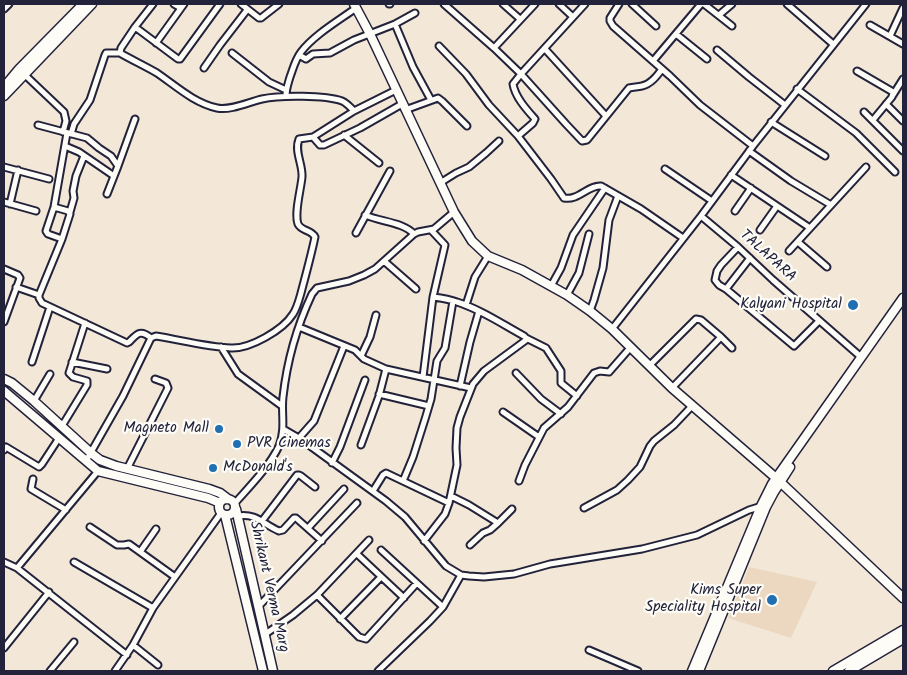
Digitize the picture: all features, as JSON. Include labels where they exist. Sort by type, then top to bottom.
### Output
[{"type":"street","points":[[4,9],[9,4]]},
{"type":"street","points":[[4,87],[19,69],[83,4]]},
{"type":"street","points":[[4,96],[92,4]]},
{"type":"street","points":[[120,52],[135,27],[153,4]]},
{"type":"street","points":[[156,42],[183,6],[174,4]]},
{"type":"street","points":[[135,27],[180,59],[220,4]]},
{"type":"street","points":[[240,4],[259,18],[279,4]]},
{"type":"street","points":[[444,4],[521,74],[582,141],[587,140],[629,88],[650,83],[662,69]]},
{"type":"street","points":[[503,4],[520,19]]},
{"type":"street","points":[[494,48],[535,4]]},
{"type":"street","points":[[559,4],[573,17]]},
{"type":"street","points":[[518,136],[534,123],[535,119],[525,109],[513,88],[513,84],[585,4]]},
{"type":"street","points":[[619,4],[610,18],[611,23],[700,105],[753,146]]},
{"type":"street","points":[[632,4],[656,26]]},
{"type":"street","points":[[653,61],[702,4],[732,26]]},
{"type":"street","points":[[719,15],[732,4]]},
{"type":"street","points":[[787,4],[834,44]]},
{"type":"street","points":[[612,329],[749,151],[866,4]]},
{"type":"street","points":[[286,96],[294,65],[299,56],[309,43],[355,6],[454,212],[472,241],[488,256],[522,270],[567,295],[612,329],[672,388],[778,479],[903,598]]},
{"type":"street","points":[[890,36],[903,8]]},
{"type":"street","points":[[204,68],[247,10]]},
{"type":"street","points":[[299,56],[306,59],[313,54],[330,53],[354,40],[395,24],[415,13]]},
{"type":"street","points":[[395,24],[413,67],[431,100]]},
{"type":"street","points":[[870,25],[903,44]]},
{"type":"street","points":[[676,34],[707,59]]},
{"type":"street","points":[[440,46],[466,74],[489,105],[518,136],[564,198],[568,199],[581,195],[596,186],[601,186],[641,209],[683,238]]},
{"type":"street","points":[[544,48],[606,116]]},
{"type":"street","points":[[717,50],[785,105]]},
{"type":"street","points":[[67,133],[90,100],[104,55],[120,52],[155,72],[198,101],[217,108],[227,108],[262,99],[286,96],[330,98],[344,102],[354,111]]},
{"type":"street","points":[[232,53],[265,79],[286,90]]},
{"type":"street","points":[[857,71],[893,92],[893,95]]},
{"type":"street","points":[[24,74],[64,112],[67,133],[54,207],[46,233],[62,239]]},
{"type":"street","points":[[873,120],[903,79]]},
{"type":"street","points":[[798,89],[856,133],[895,172]]},
{"type":"street","points":[[86,461],[151,338],[156,336],[187,343],[232,348],[244,347],[264,338],[293,315],[296,310],[315,237],[313,233],[301,228],[297,221],[302,171],[297,142],[301,138],[313,136],[354,111],[396,90]]},
{"type":"street","points":[[313,136],[318,144],[322,146],[404,106],[438,98],[467,126]]},
{"type":"street","points":[[886,104],[903,121]]},
{"type":"street","points":[[864,112],[903,151]]},
{"type":"street","points":[[107,194],[135,119]]},
{"type":"street","points":[[772,122],[825,156]]},
{"type":"street","points":[[38,125],[87,138],[111,156],[118,166]]},
{"type":"street","points":[[344,135],[379,163]]},
{"type":"street","points":[[898,145],[903,138]]},
{"type":"street","points":[[440,182],[469,167],[499,141]]},
{"type":"street","points":[[65,146],[73,149],[114,176]]},
{"type":"street","points":[[749,151],[791,181],[831,205]]},
{"type":"street","points":[[84,156],[76,176],[70,216],[39,295],[40,301],[127,343],[139,333],[146,334],[151,338]]},
{"type":"street","points":[[4,167],[49,179]]},
{"type":"street","points":[[789,252],[866,167]]},
{"type":"street","points":[[665,169],[712,201]]},
{"type":"street","points":[[18,170],[7,203],[36,212]]},
{"type":"street","points":[[356,232],[390,171]]},
{"type":"street","points":[[731,175],[810,228]]},
{"type":"street","points":[[551,286],[573,235],[605,188]]},
{"type":"street","points":[[734,211],[751,188]]},
{"type":"street","points":[[590,311],[603,268],[609,220],[618,196]]},
{"type":"street","points":[[760,230],[777,206]]},
{"type":"street","points":[[54,207],[70,212]]},
{"type":"street","points":[[220,503],[219,508],[223,514],[228,516],[233,513],[234,507],[266,467],[279,445],[283,428],[282,406],[288,366],[293,344],[307,303],[314,290],[349,281],[375,269],[414,234],[431,230],[454,212]]},
{"type":"street","points":[[365,216],[381,222],[402,226],[414,234]]},
{"type":"street","name":"TALAPARA","points":[[700,216],[738,247],[861,357]]},
{"type":"street","points":[[423,377],[433,297],[445,245],[431,230]]},
{"type":"street","points":[[567,295],[578,273],[588,234]]},
{"type":"street","points":[[798,242],[827,268]]},
{"type":"street","points":[[738,247],[721,265],[715,276],[714,280],[716,283],[726,289],[794,346],[819,321]]},
{"type":"street","points":[[466,305],[474,277],[488,256]]},
{"type":"street","points":[[726,289],[750,258]]},
{"type":"street","points":[[384,262],[416,289]]},
{"type":"street","points":[[4,269],[20,276],[4,322]]},
{"type":"street","points":[[16,287],[39,295]]},
{"type":"street","points":[[433,297],[466,305],[546,348],[561,371],[561,383],[578,396]]},
{"type":"street","points":[[692,671],[764,505],[778,479],[903,298]]},
{"type":"street","points":[[403,481],[420,437],[429,406],[437,361],[445,348],[453,301]]},
{"type":"street","points":[[778,479],[903,306]]},
{"type":"street","points":[[32,362],[50,307]]},
{"type":"street","points":[[460,386],[479,312]]},
{"type":"street","points":[[360,356],[370,337],[376,315]]},
{"type":"street","points":[[649,366],[696,319],[701,320],[732,348]]},
{"type":"street","points":[[62,426],[88,383],[85,379],[73,377],[69,373],[85,323]]},
{"type":"street","points":[[299,327],[355,350],[360,356],[386,369],[472,388]]},
{"type":"street","points":[[672,388],[721,337]]},
{"type":"street","points":[[424,541],[445,514],[449,503],[457,465],[457,428],[472,388],[484,370],[522,344],[526,338]]},
{"type":"street","points":[[299,438],[314,421],[344,346]]},
{"type":"street","points":[[221,347],[238,374],[282,406]]},
{"type":"street","points":[[519,481],[544,428],[578,396],[594,373],[600,371],[609,372],[630,348]]},
{"type":"street","points":[[72,362],[108,369]]},
{"type":"street","points":[[361,445],[386,369]]},
{"type":"street","points":[[516,373],[541,399],[561,414]]},
{"type":"street","points":[[34,401],[50,374]]},
{"type":"street","points":[[4,379],[12,383],[34,401],[91,454],[107,463],[209,489],[220,493],[234,507]]},
{"type":"street","points":[[127,469],[168,388],[166,383],[155,379]]},
{"type":"street","points":[[332,463],[340,447],[365,380]]},
{"type":"street","points":[[4,391],[98,471],[208,498],[220,503],[224,500],[276,530],[281,531],[296,518],[322,541]]},
{"type":"street","points":[[379,394],[429,406]]},
{"type":"street","points":[[584,508],[617,490],[628,480],[640,467],[654,441],[674,425],[692,406]]},
{"type":"street","points":[[503,412],[538,438]]},
{"type":"street","points":[[283,428],[373,491],[405,517],[446,566],[461,575],[484,577],[514,574],[550,564],[642,549],[696,535],[764,505]]},
{"type":"street","points":[[4,450],[6,447],[38,467],[59,438]]},
{"type":"street","points":[[17,568],[98,471]]},
{"type":"street","points":[[373,491],[384,473],[386,473],[449,503]]},
{"type":"street","points":[[262,521],[297,475],[299,474],[315,487]]},
{"type":"street","points":[[33,479],[31,489],[66,510]]},
{"type":"street","points":[[308,528],[344,489]]},
{"type":"street","points":[[451,496],[498,523]]},
{"type":"street","points":[[258,607],[357,503]]},
{"type":"street","points":[[699,671],[764,505]]},
{"type":"street","name":"Shrikant Verma Marg","points":[[234,507],[273,671]]},
{"type":"street","points":[[470,544],[483,533],[490,530],[512,509]]},
{"type":"street","points":[[115,671],[127,655],[153,608],[223,514]]},
{"type":"street","name":"Shrikant Verma Marg","points":[[223,514],[263,671]]},
{"type":"street","points":[[90,526],[117,545],[129,544],[175,577]]},
{"type":"street","points":[[140,552],[156,529]]},
{"type":"street","points":[[264,635],[293,615],[317,595],[369,540]]},
{"type":"street","points":[[381,550],[443,607]]},
{"type":"street","points":[[357,554],[404,598]]},
{"type":"street","points":[[4,562],[17,568],[127,655]]},
{"type":"street","points":[[74,562],[153,608]]},
{"type":"street","points":[[378,671],[443,607],[461,575]]},
{"type":"street","points":[[340,619],[381,577]]},
{"type":"street","points":[[317,595],[359,637],[366,640],[417,583]]},
{"type":"street","points":[[4,648],[48,592]]},
{"type":"street","points":[[833,671],[903,630]]},
{"type":"street","points":[[849,671],[903,639]]},
{"type":"street","points":[[50,671],[74,642]]},
{"type":"street","points":[[133,645],[158,665]]},
{"type":"street","points":[[589,650],[638,671]]},
{"type":"shaded area","name":"Kims Super Speciality Hospital","points":[[749,567],[817,582],[791,638],[728,618]]},
{"type":"place","name":"Kalyani Hospital","points":[[853,305]]},
{"type":"place","name":"Magneto Mall","points":[[219,429]]},
{"type":"place","name":"PVR Cinemas","points":[[237,444]]},
{"type":"place","name":"McDonald's","points":[[213,468]]},
{"type":"place","name":"Kims Super Speciality Hospital","points":[[772,600]]}]
